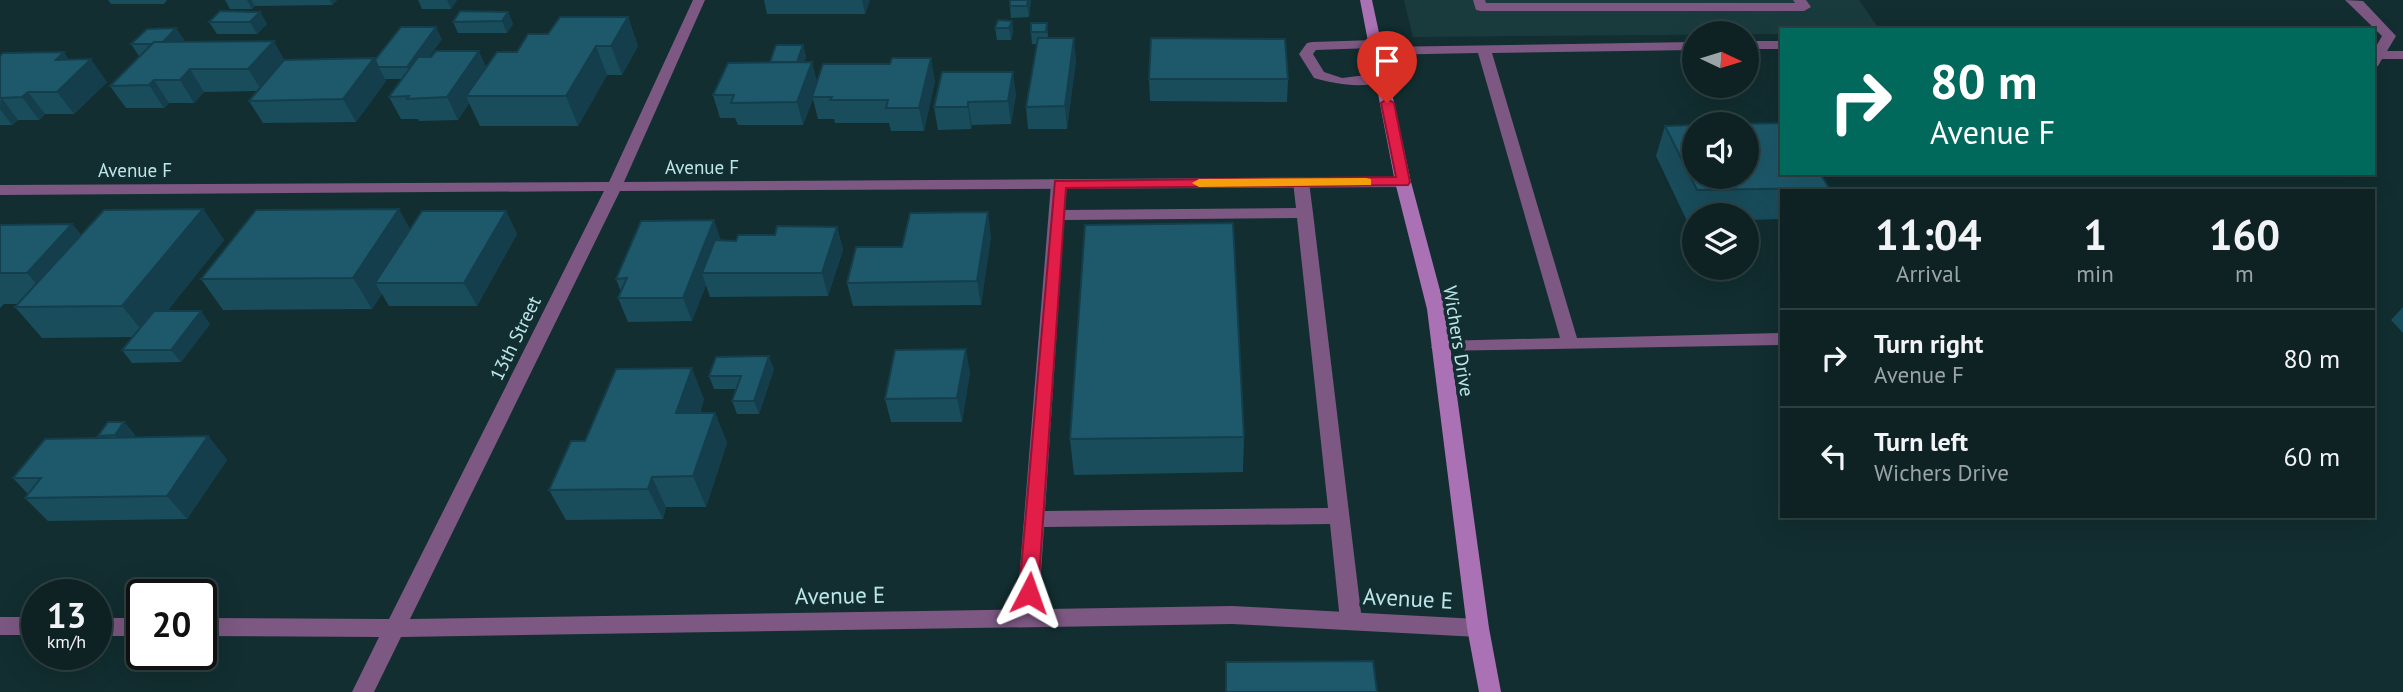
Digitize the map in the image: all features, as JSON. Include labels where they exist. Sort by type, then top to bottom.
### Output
[{"type":"street","name":"13th Street","points":[[363,692],[614,187],[699,0]]},
{"type":"street","name":"Wichers Drive","points":[[1366,0],[1404,182],[1436,309],[1478,628],[1490,692]]},
{"type":"street","points":[[1479,0],[1481,7],[1572,3],[1700,3],[1804,7],[1799,0]]},
{"type":"street","points":[[2351,0],[2389,36],[2376,59]]},
{"type":"street","points":[[1759,46],[1780,45]]},
{"type":"street","points":[[1382,76],[1341,82],[1319,75],[1306,54],[1312,46],[1484,49],[1682,46]]},
{"type":"street","points":[[1484,49],[1570,344]]},
{"type":"street","points":[[2376,59],[2403,55]]},
{"type":"street","points":[[1301,182],[1351,621]]},
{"type":"street","name":"Avenue F","points":[[0,190],[1404,182]]},
{"type":"street","points":[[1027,618],[1059,184]]},
{"type":"street","points":[[1057,215],[1305,213]]},
{"type":"street","points":[[1440,347],[1780,339]]},
{"type":"street","points":[[1034,519],[1339,516]]},
{"type":"street","name":"Avenue E","points":[[217,627],[394,628],[1232,615],[1478,628]]},
{"type":"street","points":[[0,626],[21,626]]},
{"type":"shaded area","points":[[1404,0],[1859,0],[1879,28],[1780,28],[1780,34],[1759,34],[1759,21],[1682,21],[1682,35],[1413,37]]},
{"type":"building","points":[[1010,0],[1028,0],[1027,6],[1010,6]]},
{"type":"building","points":[[220,11],[260,12],[250,22],[209,22]]},
{"type":"building","points":[[460,11],[508,12],[502,21],[453,22]]},
{"type":"building","points":[[560,17],[628,17],[611,46],[596,46],[566,96],[466,96],[497,52],[517,52],[528,34],[548,34]]},
{"type":"building","points":[[998,20],[1012,21],[1009,28],[995,28]]},
{"type":"building","points":[[1031,23],[1047,23],[1046,32],[1031,32]]},
{"type":"building","points":[[401,27],[436,27],[407,67],[378,67],[375,60]]},
{"type":"building","points":[[176,28],[163,42],[131,44],[147,29]]},
{"type":"building","points":[[1038,38],[1074,38],[1065,106],[1026,107]]},
{"type":"building","points":[[1151,38],[1285,39],[1288,79],[1149,79]]},
{"type":"building","points":[[274,41],[248,69],[190,69],[180,80],[154,80],[149,85],[110,86],[154,42]]},
{"type":"building","points":[[776,45],[803,45],[797,62],[770,62]]},
{"type":"building","points":[[436,51],[479,51],[447,97],[389,97],[418,57],[431,57]]},
{"type":"building","points":[[64,52],[56,60],[91,59],[57,92],[28,92],[22,97],[0,98],[0,56],[3,53]]},
{"type":"building","points":[[374,58],[343,99],[249,101],[284,60]]},
{"type":"building","points":[[892,58],[931,58],[919,108],[886,108],[888,100],[830,100],[832,97],[812,97],[823,64],[890,64]]},
{"type":"building","points":[[812,62],[797,102],[731,103],[734,95],[713,95],[728,63]]},
{"type":"building","points":[[942,72],[1013,72],[1008,101],[968,102],[968,107],[934,107]]},
{"type":"building","points":[[1759,123],[1780,123],[1780,175],[1821,175],[1829,188],[1697,190],[1759,189]]},
{"type":"building","points":[[1682,125],[1682,160],[1665,126]]},
{"type":"building","points":[[203,209],[122,306],[15,307],[104,210]]},
{"type":"building","points":[[399,209],[353,278],[201,279],[256,210]]},
{"type":"building","points":[[422,211],[506,211],[464,283],[375,283]]},
{"type":"building","points":[[988,212],[977,281],[847,283],[856,247],[902,247],[910,213]]},
{"type":"building","points":[[714,220],[683,298],[618,298],[627,278],[616,279],[641,221]]},
{"type":"building","points":[[1233,223],[1244,437],[1070,439],[1085,225]]},
{"type":"building","points":[[72,224],[27,273],[0,273],[0,225]]},
{"type":"building","points":[[777,226],[837,227],[822,273],[702,273],[715,240],[736,241],[738,235],[775,235]]},
{"type":"building","points":[[154,311],[201,311],[171,350],[122,350]]},
{"type":"building","points":[[966,349],[957,398],[885,399],[895,350]]},
{"type":"building","points":[[769,356],[754,401],[732,401],[741,376],[709,376],[716,357]]},
{"type":"building","points":[[692,368],[676,413],[715,413],[693,476],[652,477],[648,489],[549,490],[571,441],[585,441],[616,369]]},
{"type":"building","points":[[108,422],[124,422],[115,435],[98,436]]},
{"type":"building","points":[[208,436],[167,496],[25,498],[41,478],[13,478],[45,439]]},
{"type":"building","points":[[1373,661],[1377,692],[1226,692],[1226,662]]},
{"type":"slow traffic","points":[[1199,183],[1366,182]]},
{"type":"route","points":[[1029,593],[1059,184],[1404,182],[1387,103]]}]
